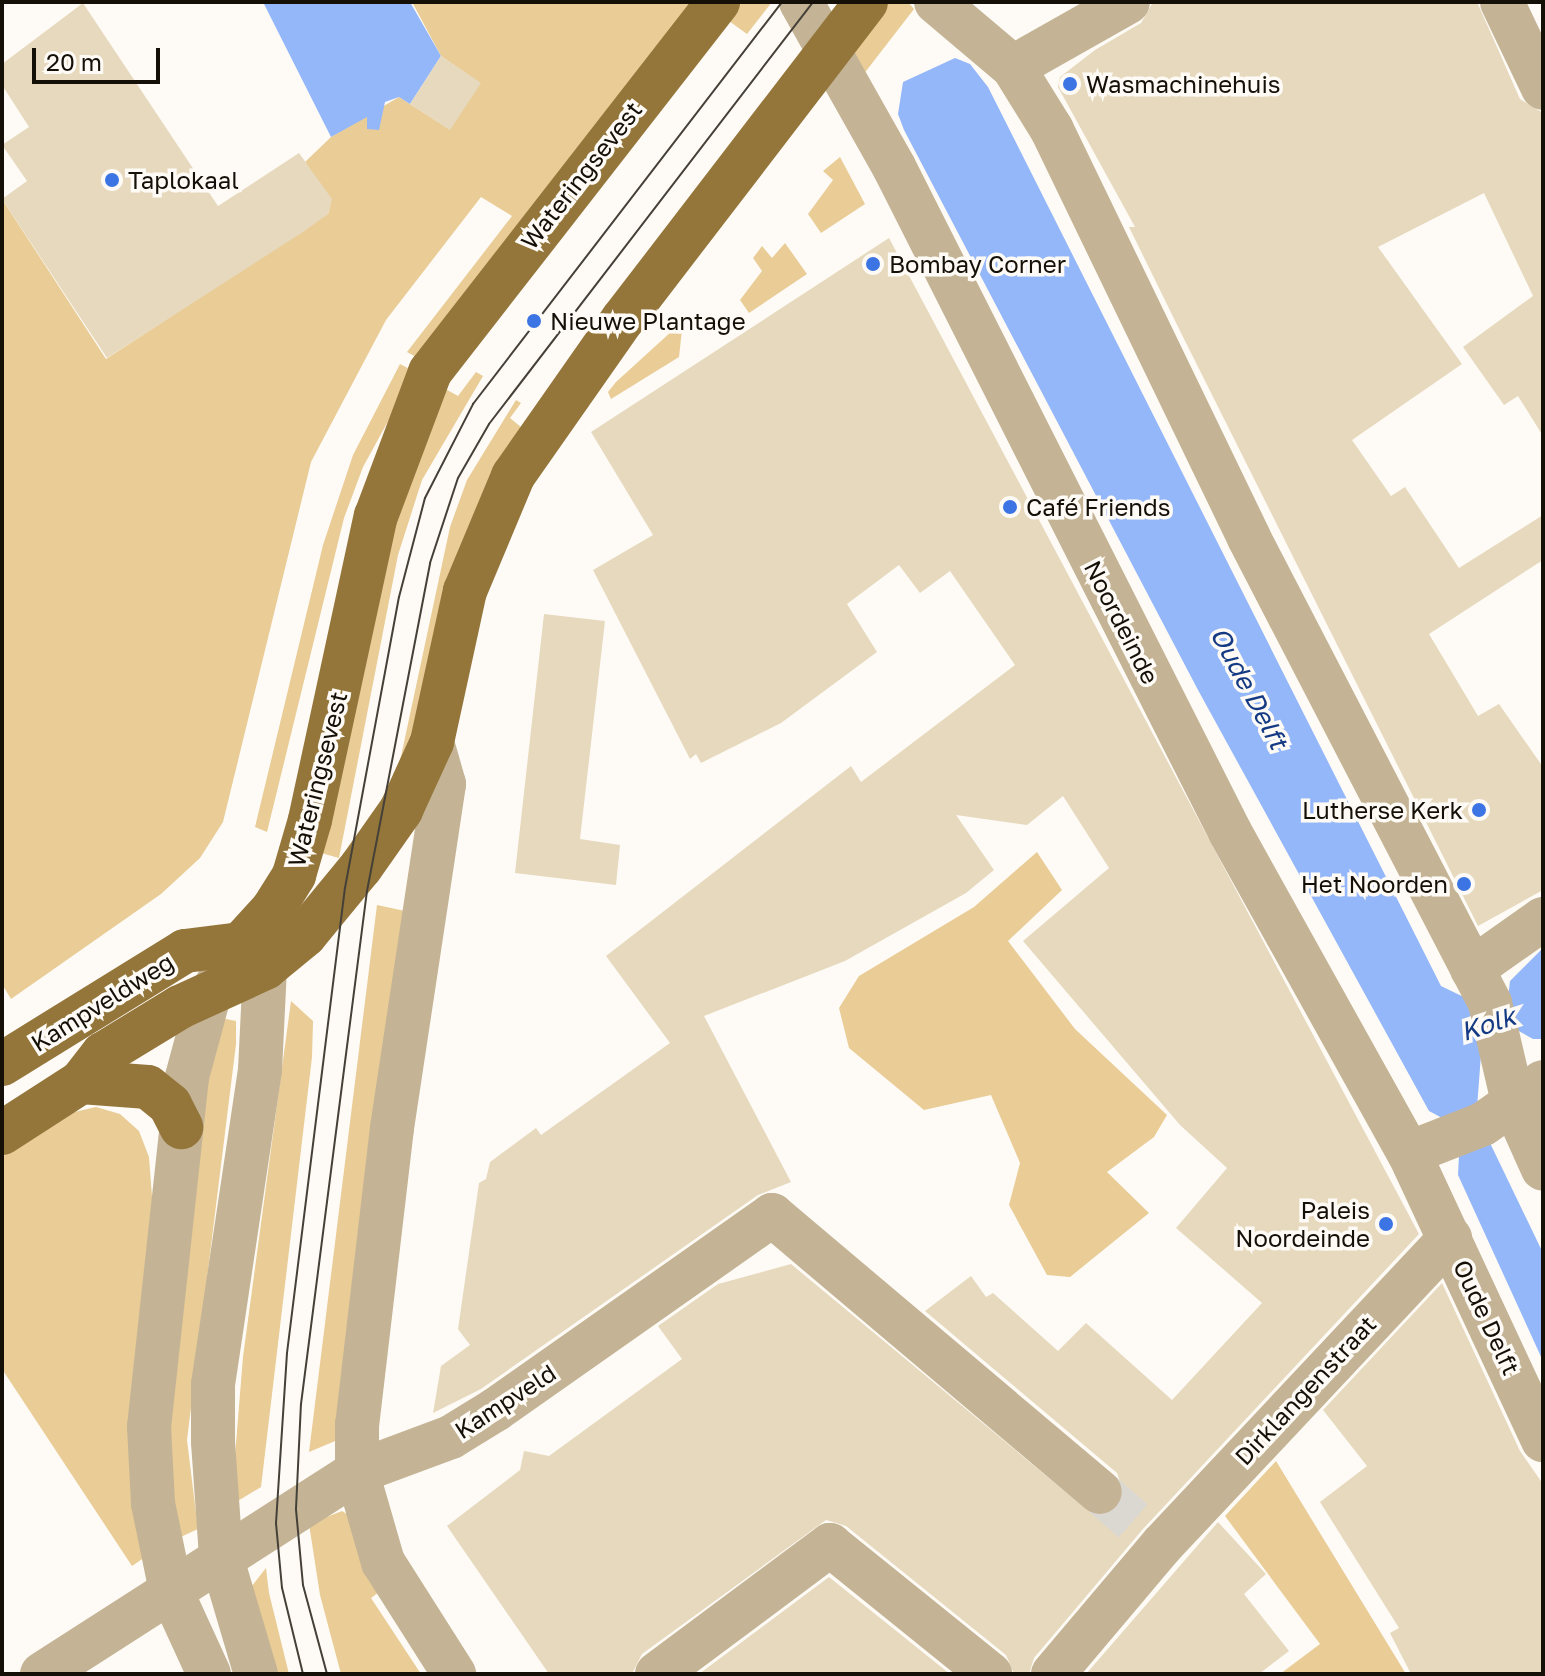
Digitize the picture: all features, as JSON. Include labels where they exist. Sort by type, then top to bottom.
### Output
[{"type":"main road","name":"Wateringsevest","points":[[253,956],[294,875],[376,516],[430,372],[718,2]]},
{"type":"main road","name":"Wateringsevest","points":[[253,956],[305,935],[361,867],[401,810],[432,742],[465,591],[513,476],[623,319],[829,56],[866,2]]},
{"type":"main road","name":"Kampveldweg","points":[[2,1064],[185,951],[253,956]]},
{"type":"main road","name":"Kampveldweg","points":[[2,1133],[81,1082],[103,1054],[180,1007],[208,999]]},
{"type":"main road","points":[[81,1082],[148,1087],[170,1105],[181,1127]]},
{"type":"street","name":"Noordeinde","points":[[801,2],[894,167],[1223,819],[1409,1153],[1450,1238]]},
{"type":"street","points":[[936,2],[1013,67],[1052,130],[1249,538],[1487,1002],[1498,1111],[1543,1169]]},
{"type":"street","points":[[1013,67],[1128,2]]},
{"type":"street","points":[[1502,2],[1543,88]]},
{"type":"street","name":"Wateringsevest","points":[[432,742],[444,784],[389,1159],[357,1472],[383,1562],[454,1674]]},
{"type":"street","points":[[1487,1002],[1543,919]]},
{"type":"street","name":"Wateringsevest","points":[[209,1674],[171,1591],[153,1503],[149,1427],[187,1077],[208,999],[253,956]]},
{"type":"street","points":[[253,956],[260,1070],[213,1385],[221,1556],[256,1674]]},
{"type":"street","points":[[1409,1153],[1498,1111]]},
{"type":"street","name":"Kampveld","points":[[69,1666],[221,1556],[357,1472],[451,1437],[495,1410],[772,1215],[1100,1492]]},
{"type":"street","name":"Oude Delft","points":[[1450,1238],[1543,1440]]},
{"type":"street","name":"Dirklangenstraat","points":[[1053,1674],[1154,1539],[1450,1238]]},
{"type":"street","points":[[657,1674],[830,1545],[990,1674]]},
{"type":"shaded area","points":[[412,2],[697,2],[423,361],[407,352],[512,216],[481,197],[386,320],[311,462],[223,822],[200,858],[161,894],[11,999],[2,984],[2,199],[106,359],[328,214],[331,202],[305,162],[331,137],[399,97],[449,129],[480,83],[441,56]]},
{"type":"shaded area","points":[[730,2],[772,2],[747,34],[722,16]]},
{"type":"shaded area","points":[[880,2],[908,2],[914,9],[863,75],[848,48]]},
{"type":"shaded area","points":[[840,157],[865,204],[821,233],[808,214],[833,180],[823,171]]},
{"type":"shaded area","points":[[785,243],[807,274],[749,313],[740,300],[762,271],[753,258],[762,246],[772,258]]},
{"type":"shaded area","points":[[683,321],[679,357],[611,399],[608,392],[616,382]]},
{"type":"shaded area","points":[[400,364],[415,372],[363,467],[344,518],[267,832],[255,827],[323,545],[353,455]]},
{"type":"shaded area","points":[[476,372],[483,376],[422,480],[398,555],[339,858],[314,851],[380,542],[440,386],[458,396]]},
{"type":"shaded area","points":[[516,400],[521,403],[510,418],[527,432],[432,704],[396,780],[450,527],[467,480]]},
{"type":"shaded area","points":[[1037,852],[1062,890],[1008,941],[1075,1029],[1167,1115],[1154,1137],[1107,1172],[1149,1213],[1070,1277],[1047,1275],[1009,1205],[1020,1163],[991,1095],[924,1110],[849,1048],[839,1008],[859,976],[974,907]]},
{"type":"shaded area","points":[[377,905],[405,911],[340,1439],[309,1452]]},
{"type":"shaded area","points":[[291,1001],[313,1021],[312,1057],[261,1487],[231,1505],[243,1357]]},
{"type":"shaded area","points":[[221,1018],[236,1021],[236,1044],[187,1440],[198,1529],[172,1541],[162,1476],[198,1099]]},
{"type":"shaded area","points":[[96,1107],[120,1114],[139,1131],[149,1157],[154,1223],[148,1555],[132,1566],[2,1369],[2,1157],[70,1113]]},
{"type":"shaded area","points":[[1276,1461],[1406,1674],[1280,1674],[1320,1644],[1225,1516]]},
{"type":"shaded area","points":[[342,1511],[350,1516],[383,1589],[371,1598],[421,1674],[341,1674],[320,1595],[309,1524]]},
{"type":"shaded area","points":[[266,1568],[289,1674],[267,1674],[247,1592]]},
{"type":"water","points":[[263,2],[410,2],[441,56],[410,104],[399,97],[385,102],[379,130],[367,129],[367,117],[331,137]]},
{"type":"water","points":[[955,58],[970,64],[988,87],[1441,986],[1470,1000],[1482,1041],[1477,1108],[1446,1120],[1429,1111],[1198,690],[904,130],[898,114],[903,82]]},
{"type":"water","points":[[1543,948],[1543,1039],[1533,1039],[1517,1030],[1508,998],[1510,981]]},
{"type":"water","points":[[1490,1143],[1543,1253],[1543,1361],[1458,1175],[1459,1155]]},
{"type":"building","points":[[1153,2],[1477,2],[1520,99],[1543,113],[1543,436],[1518,396],[1504,405],[1463,347],[1533,296],[1484,193],[1378,247],[1462,364],[1352,440],[1391,496],[1405,487],[1459,568],[1543,515],[1543,560],[1429,634],[1478,716],[1499,704],[1543,767],[1543,890],[1478,926],[1129,227],[1135,227],[1058,87],[1060,77],[1095,50],[1141,23]]},
{"type":"building","name":"Taplokaal","points":[[83,3],[218,206],[299,153],[332,199],[328,214],[303,232],[107,358],[2,199],[27,181],[2,145],[29,127],[2,85],[2,64]]},
{"type":"building","points":[[441,56],[481,83],[450,130],[410,104]]},
{"type":"building","points":[[889,238],[1419,1234],[1143,1529],[1034,1658],[1029,1674],[1014,1674],[1006,1655],[846,1526],[826,1520],[642,1654],[632,1674],[549,1674],[447,1526],[520,1470],[524,1451],[549,1456],[682,1359],[658,1326],[718,1284],[791,1264],[1096,1517],[1120,1507],[1125,1496],[1117,1473],[925,1311],[971,1276],[986,1297],[993,1293],[1058,1351],[1086,1323],[1172,1400],[1262,1303],[1176,1228],[1227,1168],[1180,1125],[1023,941],[1109,868],[1063,796],[1027,825],[956,815],[994,870],[966,893],[845,961],[704,1016],[791,1182],[758,1195],[481,1389],[433,1413],[441,1366],[470,1345],[458,1329],[479,1183],[486,1179],[490,1162],[536,1128],[541,1135],[670,1043],[606,956],[851,766],[861,782],[1015,665],[950,571],[920,593],[899,565],[847,604],[877,652],[781,723],[701,763],[696,754],[690,759],[593,570],[653,535],[591,432]]},
{"type":"building","points":[[544,614],[605,621],[580,839],[620,845],[616,885],[515,873]]},
{"type":"building","points":[[1442,1283],[1520,1451],[1543,1484],[1543,1674],[1411,1674],[1390,1633],[1399,1628],[1320,1502],[1367,1466],[1323,1410]]},
{"type":"building","points":[[1218,1522],[1266,1574],[1244,1594],[1289,1651],[1259,1674],[1086,1674]]},
{"type":"building","points":[[829,1577],[950,1674],[699,1674]]},
{"type":"tunnel","points":[[1100,1492],[1146,1532]]},
{"type":"tram line","points":[[303,1674],[282,1588],[276,1523],[287,1353],[345,888],[399,597],[425,498],[473,404],[782,2]]},
{"type":"tram line","points":[[327,1674],[303,1585],[296,1509],[301,1404],[367,891],[430,563],[458,478],[489,424],[813,2]]},
{"type":"place","name":"Wasmachinehuis","points":[[1070,84]]},
{"type":"place","name":"Taplokaal","points":[[112,180]]},
{"type":"place","name":"Bombay Corner","points":[[873,264]]},
{"type":"place","name":"Nieuwe Plantage","points":[[534,321]]},
{"type":"place","name":"Café Friends","points":[[1010,507]]},
{"type":"place","name":"Lutherse Kerk","points":[[1479,810]]},
{"type":"place","name":"Het Noorden","points":[[1464,884]]},
{"type":"place","name":"Paleis Noordeinde","points":[[1386,1224]]},
{"type":"water label","name":"Kolk","points":[[1488,1024]]}]
